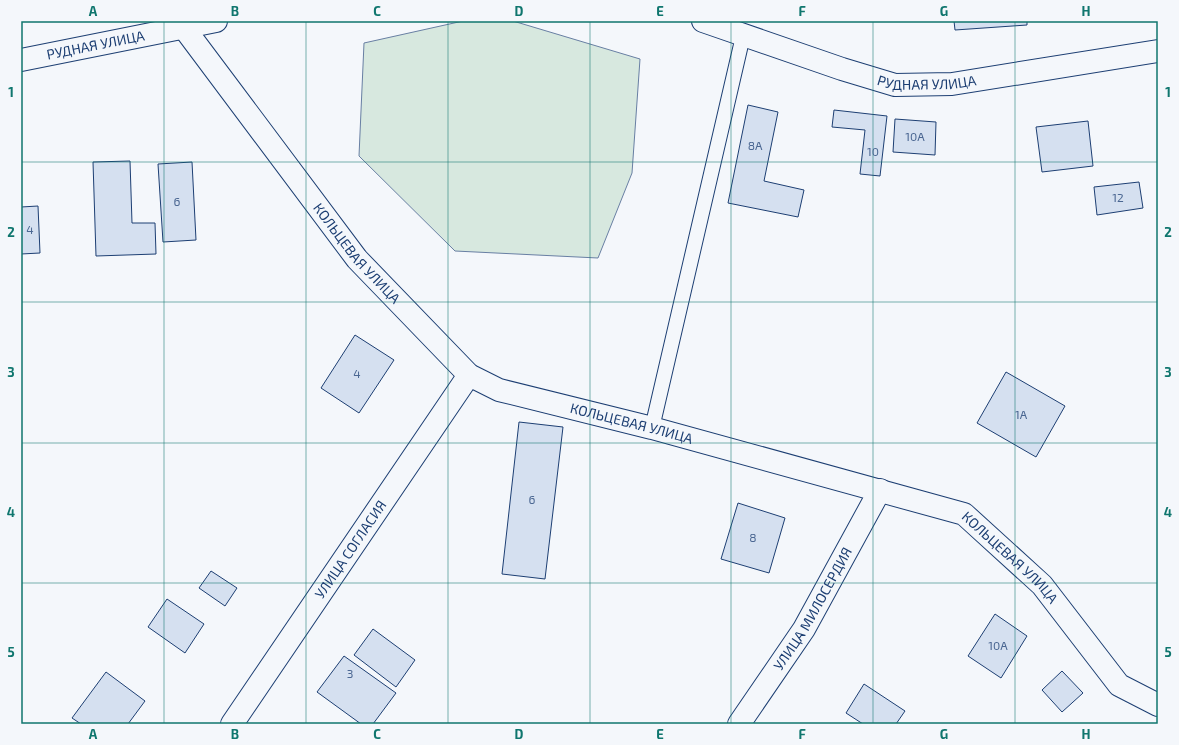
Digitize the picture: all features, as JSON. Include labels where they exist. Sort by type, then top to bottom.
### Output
[{"type":"street","name":"РУДНАЯ УЛИЦА","points":[[21,60],[216,21]]},
{"type":"street","name":"РУДНАЯ УЛИЦА","points":[[703,21],[743,36],[895,85],[952,84],[1158,51]]},
{"type":"street","name":"КОЛЬЦЕВАЯ УЛИЦА","points":[[184,28],[357,259],[469,375],[499,390],[652,428],[964,514],[1042,584],[1119,685],[1158,705]]},
{"type":"street","name":"УЛИЦА СОГЛАСИЯ","points":[[232,724],[469,375]]},
{"type":"street","name":"УЛИЦА МИЛОСЕРДИЯ","points":[[738,724],[804,628],[880,490]]},
{"type":"lane","points":[[652,428],[743,36]]},
{"type":"shaded area","points":[[463,21],[513,21],[640,59],[632,173],[598,258],[455,251],[359,156],[364,43]]},
{"type":"building","points":[[954,21],[1027,21],[1027,25],[955,30]]},
{"type":"building","points":[[748,105],[778,112],[764,181],[804,190],[798,217],[728,203]]},
{"type":"building","points":[[834,110],[887,116],[880,176],[860,174],[865,130],[832,127]]},
{"type":"building","points":[[895,119],[936,122],[935,155],[893,152]]},
{"type":"building","points":[[1088,121],[1093,166],[1042,172],[1036,127]]},
{"type":"building","points":[[130,161],[132,223],[155,223],[156,254],[96,256],[93,162]]},
{"type":"building","points":[[192,162],[196,240],[163,242],[158,164]]},
{"type":"building","points":[[1139,182],[1143,208],[1097,215],[1094,187]]},
{"type":"building","points":[[38,206],[40,253],[21,254],[21,207]]},
{"type":"building","points":[[355,335],[394,360],[359,413],[321,388]]},
{"type":"building","points":[[1006,372],[1065,406],[1036,457],[977,423]]},
{"type":"building","points":[[519,422],[563,427],[545,579],[502,574]]},
{"type":"building","points":[[738,503],[785,518],[769,573],[721,559]]},
{"type":"building","points":[[211,571],[237,588],[225,606],[199,588]]},
{"type":"building","points":[[167,599],[204,624],[185,653],[148,627]]},
{"type":"building","points":[[995,614],[1027,636],[1001,678],[968,656]]},
{"type":"building","points":[[373,629],[415,660],[396,687],[354,655]]},
{"type":"building","points":[[344,656],[396,693],[373,724],[361,724],[317,692]]},
{"type":"building","points":[[1062,671],[1083,693],[1062,712],[1042,690]]},
{"type":"building","points":[[106,672],[145,701],[128,724],[81,724],[72,718]]},
{"type":"building","points":[[864,684],[905,711],[896,724],[863,724],[846,713]]}]
